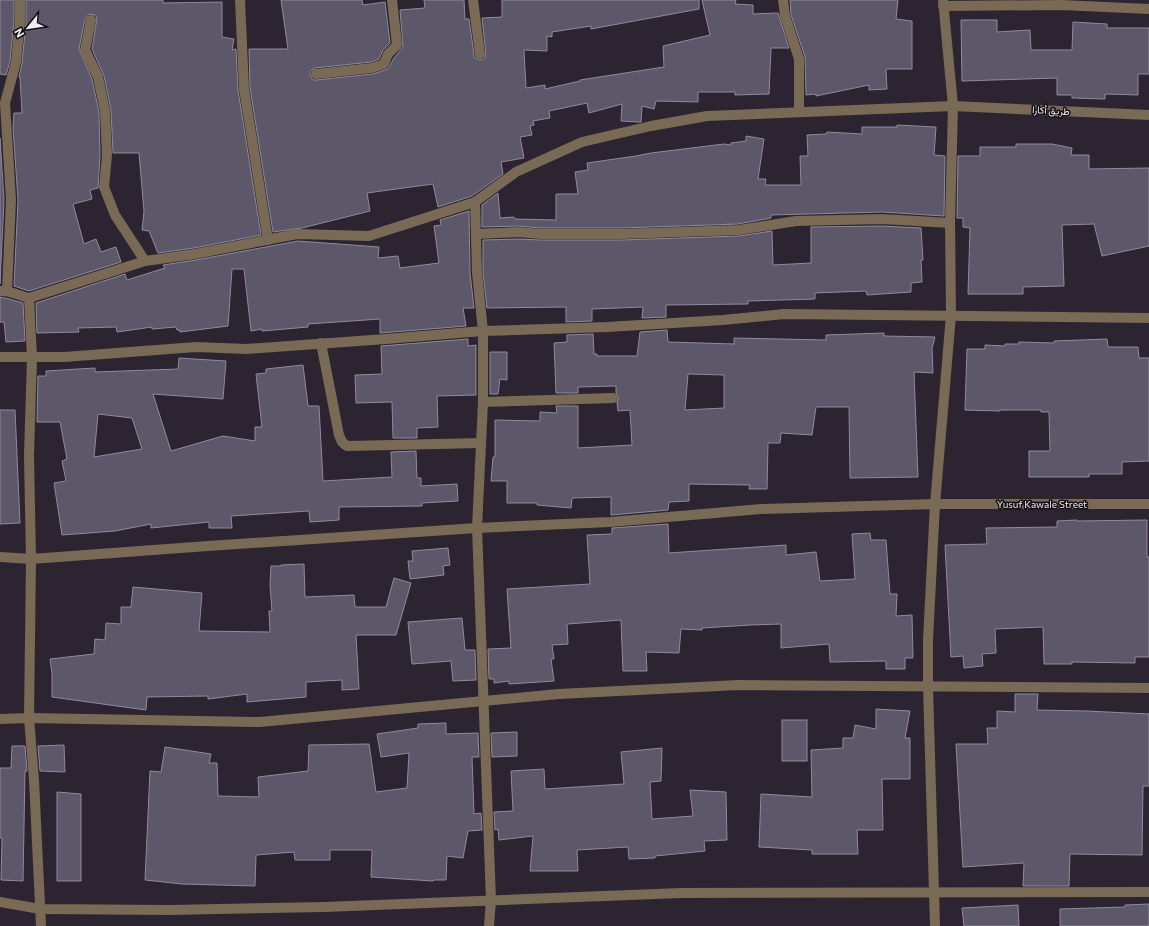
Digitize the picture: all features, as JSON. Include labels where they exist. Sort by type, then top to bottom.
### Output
[{"type":"street","points":[[20,0],[20,21],[16,62],[5,103],[11,200],[3,290],[15,295],[29,298],[32,358],[29,455],[31,559],[29,718],[41,926]]},
{"type":"street","points":[[240,0],[244,89],[268,240]]},
{"type":"street","points":[[316,74],[372,68],[384,64],[388,54],[397,45],[392,0]]},
{"type":"street","points":[[473,0],[480,54]]},
{"type":"street","points":[[783,0],[786,16],[799,59],[799,112]]},
{"type":"street","points":[[935,926],[928,640],[935,504],[951,315],[950,223],[953,106],[943,3],[1061,5],[1149,9]]},
{"type":"street","points":[[91,20],[85,50],[98,77],[105,111],[107,155],[104,187],[115,215],[145,261]]},
{"type":"street","name":"طريق أكارا","points":[[29,298],[145,261],[297,234],[369,236],[475,202],[516,172],[582,142],[651,126],[707,116],[953,106],[1149,115]]},
{"type":"street","points":[[475,202],[477,273],[483,331],[483,402],[477,528],[491,900],[489,926]]},
{"type":"street","points":[[476,234],[519,232],[540,234],[621,234],[715,231],[739,230],[796,221],[882,219],[950,223]]},
{"type":"street","points":[[0,357],[64,357],[196,347],[247,349],[483,331],[658,324],[784,314],[1149,318]]},
{"type":"street","points":[[321,343],[339,435],[342,442],[347,446],[481,443]]},
{"type":"street","points":[[483,402],[613,398]]},
{"type":"street","name":"Yusuf Kawale Street","points":[[0,557],[31,559],[477,528],[610,522],[761,509],[935,504],[1149,504]]},
{"type":"street","points":[[0,719],[29,718],[260,722],[559,694],[738,685],[1149,688]]},
{"type":"street","points":[[0,902],[40,908],[168,910],[325,907],[681,893],[1149,892]]},
{"type":"building","points":[[0,0],[14,0],[14,21],[10,61],[6,75],[0,74]]},
{"type":"building","points":[[26,0],[163,0],[163,3],[222,2],[222,37],[234,39],[232,50],[236,49],[238,90],[261,235],[194,248],[158,253],[149,231],[142,230],[144,211],[139,153],[113,153],[111,110],[104,76],[92,49],[97,18],[95,15],[89,14],[85,19],[79,49],[92,79],[99,112],[100,155],[98,188],[90,190],[92,199],[73,204],[84,244],[96,239],[101,252],[116,247],[121,262],[29,291],[14,286],[18,200],[13,128],[14,113],[22,113],[19,77],[22,63],[26,22]]},
{"type":"building","points":[[281,0],[362,0],[363,5],[385,2],[390,43],[383,50],[379,59],[371,62],[315,68],[310,71],[310,75],[313,80],[373,74],[388,69],[394,58],[403,47],[400,10],[425,8],[424,0],[464,0],[465,19],[469,19],[474,55],[475,58],[480,60],[484,59],[486,54],[482,18],[502,17],[502,0],[699,0],[699,9],[591,29],[591,26],[552,32],[552,37],[547,36],[547,51],[524,50],[526,88],[545,85],[545,89],[580,80],[664,67],[663,46],[710,35],[702,0],[736,0],[735,4],[753,5],[753,14],[778,13],[789,48],[771,48],[769,94],[735,95],[735,92],[698,92],[698,102],[656,101],[654,109],[642,106],[641,122],[621,121],[622,104],[589,113],[587,103],[549,111],[550,118],[533,121],[534,125],[530,126],[532,135],[520,137],[524,158],[501,162],[503,174],[472,196],[438,207],[433,184],[367,193],[370,211],[302,228],[273,232],[250,88],[249,49],[288,49]]},
{"type":"building","points":[[790,0],[898,0],[896,19],[912,21],[912,69],[886,69],[887,89],[869,90],[869,85],[816,96],[816,94],[806,95],[805,57],[791,15]]},
{"type":"building","points":[[961,20],[997,20],[997,32],[1030,30],[1031,50],[1072,50],[1073,22],[1107,24],[1107,28],[1149,28],[1149,74],[1138,74],[1138,95],[1105,94],[1105,99],[1072,98],[1072,95],[1057,95],[1057,78],[962,81]]},
{"type":"building","points":[[897,125],[936,127],[934,155],[945,156],[944,216],[882,212],[771,215],[771,218],[738,224],[621,228],[540,228],[519,226],[482,227],[482,205],[498,193],[500,218],[514,217],[515,219],[556,220],[556,194],[578,194],[575,172],[588,170],[587,163],[651,153],[724,144],[731,145],[731,143],[746,141],[746,136],[764,139],[758,179],[766,179],[765,185],[801,185],[800,156],[808,156],[807,135],[826,134],[827,132],[862,134],[862,127],[897,127]]},
{"type":"building","points":[[0,138],[4,200],[0,284]]},
{"type":"building","points":[[1016,144],[1052,144],[1072,148],[1071,155],[1089,155],[1089,169],[1149,168],[1149,246],[1102,256],[1094,224],[1062,225],[1064,286],[1023,287],[1023,294],[968,294],[970,228],[963,227],[963,218],[957,218],[958,156],[980,156],[980,147],[1016,147]]},
{"type":"building","points":[[469,211],[470,273],[474,308],[463,308],[466,326],[380,333],[380,319],[308,324],[308,327],[262,331],[262,329],[251,331],[244,269],[232,269],[228,326],[180,332],[180,330],[177,330],[176,327],[152,329],[152,327],[117,332],[116,327],[78,328],[79,332],[37,333],[36,303],[125,274],[127,280],[165,268],[163,265],[298,241],[379,247],[378,258],[398,256],[400,268],[439,263],[434,226],[441,225],[440,220]]},
{"type":"building","points":[[882,226],[921,228],[923,260],[921,260],[922,282],[911,283],[911,292],[867,295],[866,291],[815,293],[815,299],[748,301],[748,304],[666,305],[666,317],[642,318],[643,307],[592,309],[592,321],[566,322],[566,307],[487,308],[483,273],[483,240],[621,240],[739,236],[772,231],[773,265],[811,263],[811,227]]},
{"type":"building","points":[[0,297],[23,303],[25,341],[6,342],[4,322],[0,322]]},
{"type":"building","points":[[667,330],[668,342],[734,344],[734,338],[826,340],[826,335],[884,333],[884,336],[935,337],[932,348],[933,373],[914,372],[918,477],[850,478],[849,407],[816,407],[812,435],[781,433],[780,443],[768,443],[767,489],[749,489],[750,485],[689,484],[689,501],[669,502],[668,510],[611,515],[611,497],[572,498],[571,508],[537,505],[537,503],[507,503],[507,481],[491,481],[493,457],[495,457],[495,420],[540,421],[540,412],[557,413],[556,406],[578,406],[578,448],[632,445],[630,410],[618,411],[617,403],[619,397],[616,393],[616,386],[578,387],[578,393],[556,393],[554,343],[567,342],[567,335],[593,334],[594,354],[597,354],[597,356],[637,356],[640,332]],"holes":[[[688,374],[724,375],[724,408],[685,410]]]},
{"type":"building","points":[[468,339],[468,346],[476,345],[476,395],[437,396],[438,427],[417,428],[417,438],[393,438],[392,402],[356,403],[355,375],[382,374],[381,346]]},
{"type":"building","points":[[1107,339],[1108,347],[1138,347],[1139,358],[1149,358],[1149,461],[1122,462],[1122,474],[1089,474],[1089,477],[1029,477],[1029,451],[1050,451],[1049,412],[1041,412],[1041,410],[965,410],[967,349],[985,349],[985,345],[1005,346],[1005,344],[1019,344],[1019,342],[1054,343],[1054,341]]},
{"type":"building","points":[[490,352],[507,352],[507,380],[500,379],[498,394],[490,394]]},
{"type":"building","points":[[179,358],[226,361],[223,399],[153,394],[171,451],[223,436],[255,441],[255,427],[262,427],[256,374],[266,373],[266,369],[303,365],[308,406],[319,406],[323,481],[392,477],[391,452],[416,451],[417,478],[421,478],[421,486],[457,484],[458,501],[422,503],[422,506],[339,507],[339,520],[310,522],[309,511],[231,516],[232,528],[209,528],[209,522],[151,528],[151,524],[115,531],[62,535],[54,483],[66,481],[62,461],[67,459],[60,422],[37,422],[38,376],[46,376],[46,371],[95,368],[95,372],[178,369]],"holes":[[[98,414],[132,418],[142,449],[94,457]]]},
{"type":"building","points":[[0,410],[15,410],[20,523],[0,524]]},
{"type":"building","points":[[1147,520],[1147,557],[1149,557],[1149,657],[1135,657],[1135,663],[1072,662],[1072,664],[1044,664],[1043,627],[995,629],[996,653],[982,654],[983,666],[964,668],[963,656],[951,657],[945,545],[987,544],[986,528],[1057,527],[1057,521]]},
{"type":"building","points":[[668,524],[669,553],[786,545],[786,555],[816,552],[820,581],[855,579],[852,534],[870,533],[871,540],[886,540],[890,594],[897,594],[896,616],[912,615],[913,658],[905,658],[905,669],[886,669],[886,661],[830,662],[829,644],[781,648],[781,624],[751,625],[702,628],[702,630],[681,629],[679,653],[646,652],[647,671],[623,671],[621,620],[567,624],[568,644],[552,645],[554,659],[551,659],[554,681],[509,684],[509,681],[494,683],[494,679],[489,679],[488,649],[511,648],[507,589],[590,584],[587,535],[612,534],[612,528]]},
{"type":"building","points":[[448,548],[450,565],[443,566],[444,575],[410,579],[408,561],[413,561],[412,551]]},
{"type":"building","points":[[304,564],[305,597],[354,595],[355,607],[386,607],[394,578],[411,583],[396,635],[356,635],[359,689],[342,690],[342,680],[306,682],[306,697],[247,702],[247,694],[208,699],[208,696],[147,697],[146,710],[52,697],[52,673],[50,659],[94,654],[95,639],[105,640],[106,623],[121,624],[121,607],[131,607],[133,587],[202,593],[199,631],[270,632],[269,611],[272,611],[270,585],[271,566]]},
{"type":"building","points":[[462,618],[465,650],[475,650],[476,680],[453,681],[451,661],[412,664],[408,622]]},
{"type":"building","points":[[1015,694],[1038,694],[1037,710],[1149,714],[1149,786],[1143,786],[1142,855],[1070,854],[1069,886],[1023,886],[1024,863],[963,867],[956,744],[988,744],[987,728],[997,728],[997,711],[1015,712]]},
{"type":"building","points":[[876,709],[910,711],[905,738],[910,738],[910,779],[882,779],[883,830],[857,830],[858,854],[812,854],[812,850],[759,847],[761,794],[812,797],[811,750],[843,748],[843,738],[853,738],[855,725],[876,729]]},
{"type":"building","points":[[782,720],[807,720],[807,761],[782,761]]},
{"type":"building","points":[[446,723],[446,734],[478,733],[479,757],[472,757],[474,814],[481,813],[482,830],[468,831],[463,858],[447,856],[446,880],[433,881],[371,877],[372,850],[330,850],[330,860],[295,860],[294,852],[256,855],[255,886],[182,884],[145,880],[150,771],[161,772],[165,747],[211,754],[209,763],[217,763],[218,796],[259,797],[258,777],[308,771],[309,745],[369,744],[376,792],[407,788],[409,753],[381,757],[377,734],[418,728],[418,724]]},
{"type":"building","points":[[517,732],[517,756],[492,757],[491,733]]},
{"type":"building","points":[[64,745],[65,772],[40,771],[38,746]]},
{"type":"building","points":[[12,746],[25,746],[27,771],[25,771],[23,881],[1,880],[2,838],[0,838],[0,768],[11,768]]},
{"type":"building","points":[[662,748],[661,781],[650,782],[652,819],[693,816],[690,790],[726,792],[727,840],[704,841],[705,851],[655,856],[655,858],[629,859],[628,847],[577,850],[578,871],[530,871],[533,836],[499,840],[498,829],[495,830],[494,812],[513,811],[511,771],[544,769],[545,789],[624,784],[621,752]]},
{"type":"building","points":[[57,792],[81,794],[81,881],[57,881]]},
{"type":"building","points":[[1149,904],[1149,926],[1060,926],[1060,909],[1125,907],[1125,905]]},
{"type":"building","points":[[1018,905],[1019,926],[964,926],[962,908]]}]
